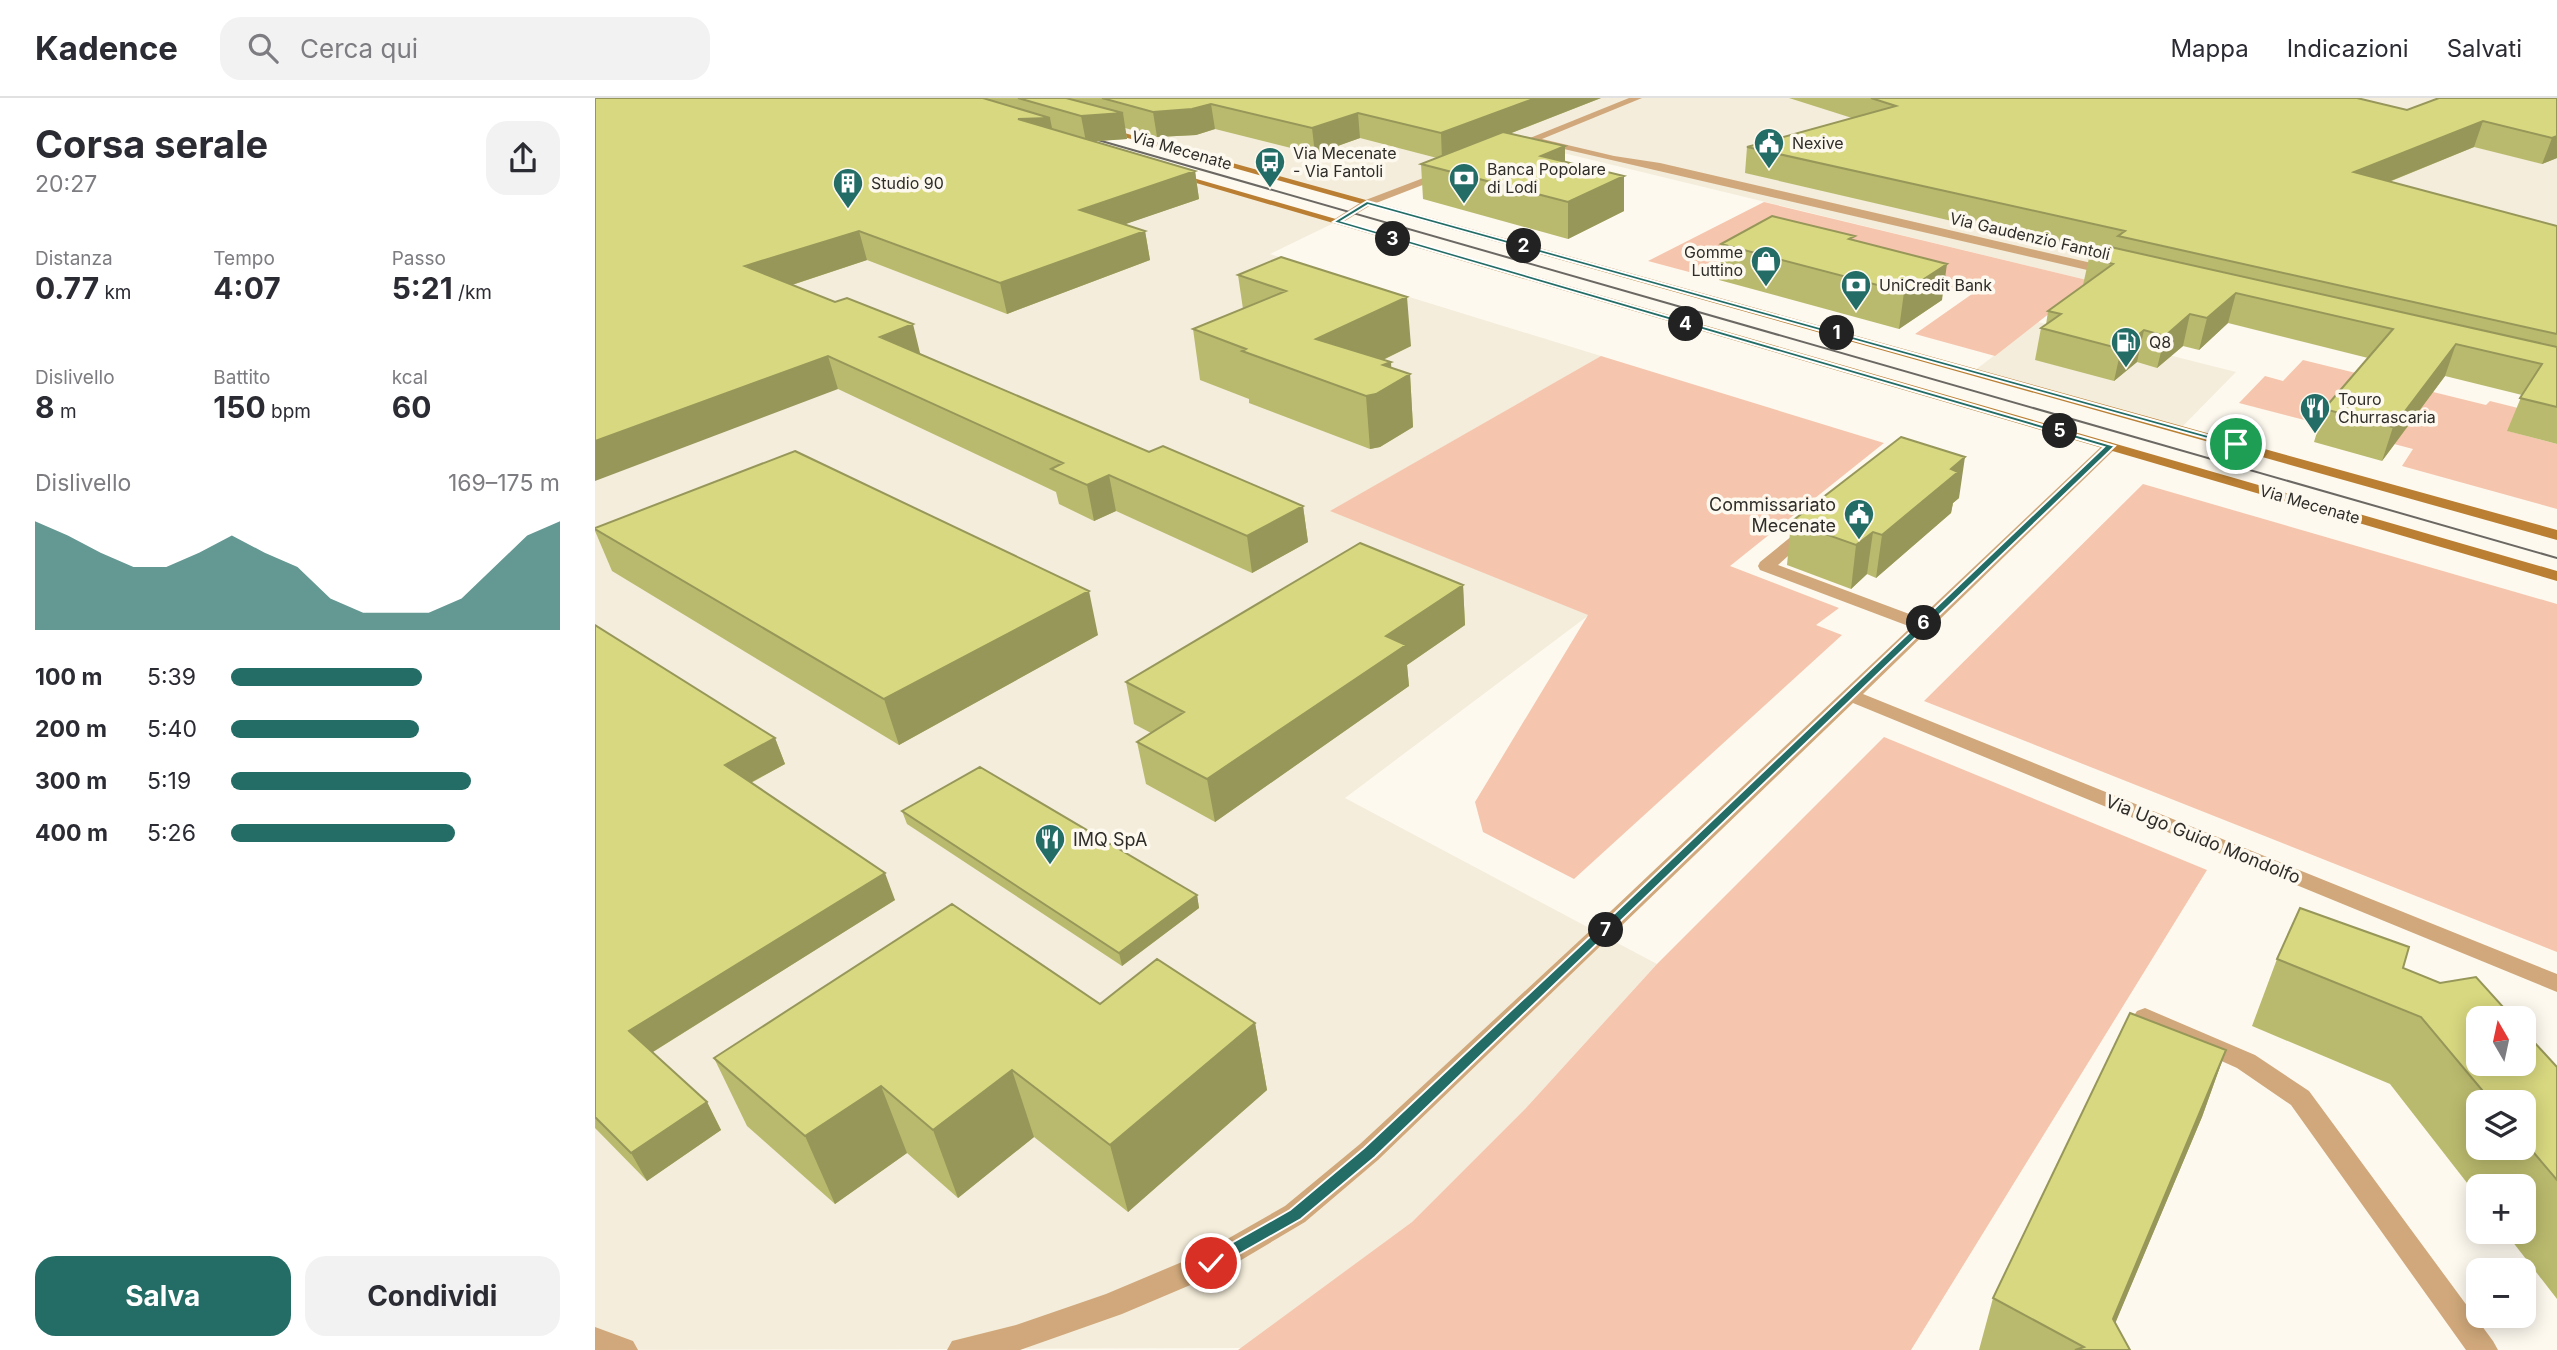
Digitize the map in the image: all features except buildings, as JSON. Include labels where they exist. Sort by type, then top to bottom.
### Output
[{"type":"main road","name":"Via Mecenate","points":[[1087,124],[2557,535]]},
{"type":"main road","name":"Via Mecenate","points":[[1156,168],[2557,576]]},
{"type":"street","name":"Via Gaudenzio Fantoli","points":[[1637,98],[1527,141],[1660,166]]},
{"type":"street","name":"Via Gaudenzio Fantoli","points":[[1547,133],[1660,166],[2122,274]]},
{"type":"street","points":[[1336,222],[1367,202],[1455,169]]},
{"type":"street","points":[[962,1350],[1016,1338],[1112,1305],[1211,1263],[1295,1214],[1400,1124],[2110,446]]},
{"type":"street","points":[[1819,522],[1766,566],[1923,625]]},
{"type":"street","name":"Via Ugo Guido Mondolfo","points":[[1849,695],[2557,983]]},
{"type":"street","points":[[2145,1017],[2280,1080],[2300,1098],[2483,1350]]},
{"type":"street","points":[[595,1340],[623,1350]]},
{"type":"shaded area","points":[[595,98],[918,98],[1336,222],[1270,254],[1601,356],[1331,511],[1589,615],[1345,798],[1657,964],[1526,1108],[1412,1222],[1242,1348],[595,1350]]},
{"type":"shaded area","points":[[996,98],[2557,98],[2557,394],[1522,143],[1367,203]]},
{"type":"shaded area","points":[[1764,202],[2091,281],[1995,356],[1915,334],[1972,294],[1768,241],[1704,276],[1648,261]]},
{"type":"shaded area","points":[[2038,322],[2236,372],[2180,429],[1974,371]]},
{"type":"shaded area","points":[[1601,356],[1884,443],[1730,566],[1839,608],[1816,625],[1842,635],[1574,879],[1483,832],[1475,802],[1588,615],[1330,511]]},
{"type":"shaded area","points":[[2303,360],[2486,405],[2490,401],[2522,409],[2508,431],[2557,444],[2557,509],[2402,466],[2413,449],[2394,444],[2419,411],[2328,426],[2239,403],[2265,376],[2283,381]]},
{"type":"shaded area","points":[[2143,484],[2557,604],[2557,952],[1924,701]]},
{"type":"shaded area","points":[[1884,737],[2207,870],[1911,1350],[1238,1350],[1412,1222],[1526,1108],[1657,964]]},
{"type":"tram line","points":[[1084,136],[2557,558]]},
{"type":"place","name":"Nexive","points":[[1769,170]]},
{"type":"place","name":"Via Mecenate - Via Fantoli","points":[[1270,189]]},
{"type":"place","name":"Banca Popolare di Lodi","points":[[1464,205]]},
{"type":"place","name":"Studio 90","points":[[848,210]]},
{"type":"place","name":"Gomme Luttino","points":[[1766,288]]},
{"type":"place","name":"UniCredit Bank","points":[[1856,312]]},
{"type":"place","name":"Q8","points":[[2126,369]]},
{"type":"place","name":"Touro Churrascaria","points":[[2315,435]]},
{"type":"place","name":"Commissariato Mecenate","points":[[1859,541]]},
{"type":"place","name":"IMQ SpA","points":[[1050,866]]},
{"type":"route","points":[[1211,1263],[1295,1214],[1369,1152],[1602,933],[2110,446],[1336,222],[1367,202],[2236,444]]}]
